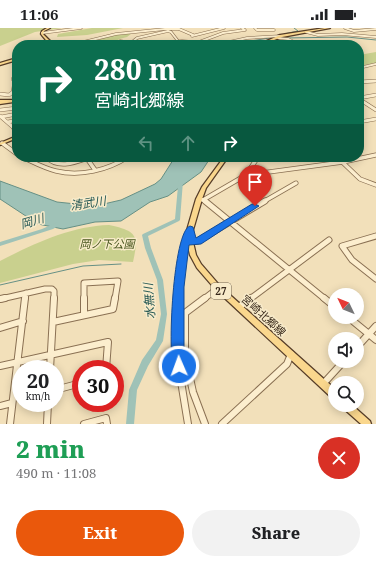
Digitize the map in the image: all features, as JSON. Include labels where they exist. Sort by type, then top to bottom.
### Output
[{"type":"main road","points":[[47,40],[42,33],[49,28]]},
{"type":"main road","points":[[298,28],[306,32]]},
{"type":"main road","points":[[271,40],[278,37],[329,28]]},
{"type":"main road","points":[[0,63],[12,61]]},
{"type":"main road","points":[[0,102],[12,101]]},
{"type":"main road","points":[[1,143],[12,139]]},
{"type":"main road","name":"宮崎北郷線","points":[[222,162],[204,188],[190,230],[190,242],[193,254],[199,266],[218,288],[328,389]]},
{"type":"main road","points":[[353,412],[366,424]]},
{"type":"street","points":[[42,33],[81,28]]},
{"type":"street","points":[[92,40],[120,33],[179,29],[192,35],[224,28]]},
{"type":"street","points":[[204,40],[223,33],[245,30],[242,28]]},
{"type":"street","points":[[255,28],[257,30],[273,29],[278,37]]},
{"type":"street","points":[[347,28],[354,31],[376,29]]},
{"type":"street","points":[[135,40],[137,38],[170,31],[177,40]]},
{"type":"street","points":[[306,32],[318,35],[342,34],[376,37]]},
{"type":"street","points":[[190,40],[192,35]]},
{"type":"street","points":[[239,40],[248,38],[278,37],[290,40]]},
{"type":"street","points":[[364,67],[376,64]]},
{"type":"street","points":[[364,82],[376,81]]},
{"type":"street","points":[[0,94],[9,95],[12,93]]},
{"type":"street","points":[[364,98],[376,95]]},
{"type":"street","points":[[364,102],[376,110]]},
{"type":"street","points":[[0,110],[12,109]]},
{"type":"street","points":[[1,117],[12,115]]},
{"type":"street","points":[[1,117],[12,125]]},
{"type":"street","points":[[364,121],[376,119]]},
{"type":"street","points":[[8,122],[12,121]]},
{"type":"street","points":[[1,143],[12,151]]},
{"type":"street","points":[[364,158],[376,155]]},
{"type":"street","points":[[36,162],[46,169],[62,173],[81,174],[110,167],[119,162]]},
{"type":"street","points":[[56,162],[63,165],[72,162]]},
{"type":"street","points":[[91,162],[96,170]]},
{"type":"street","points":[[246,175],[255,162]]},
{"type":"street","points":[[328,301],[201,200],[246,175],[343,162],[360,179],[376,185]]},
{"type":"street","points":[[190,242],[198,241],[296,183]]},
{"type":"street","points":[[188,424],[177,357],[180,281],[184,245],[190,230]]},
{"type":"street","points":[[376,236],[342,246],[354,262],[376,279]]},
{"type":"street","points":[[239,308],[328,240]]},
{"type":"street","points":[[52,322],[113,309],[118,281],[84,283],[84,315]]},
{"type":"street","points":[[0,299],[52,288],[54,295],[51,360]]},
{"type":"street","points":[[205,424],[193,392],[185,355],[185,313],[218,288]]},
{"type":"street","points":[[18,360],[26,293]]},
{"type":"street","points":[[0,328],[23,321]]},
{"type":"street","points":[[357,324],[376,340]]},
{"type":"street","points":[[364,339],[376,326]]},
{"type":"street","points":[[26,360],[108,342],[107,360]]},
{"type":"street","points":[[222,424],[287,364],[291,354]]},
{"type":"street","points":[[0,366],[12,363]]},
{"type":"street","points":[[323,384],[338,368]]},
{"type":"street","points":[[0,406],[12,403],[10,424]]},
{"type":"street","points":[[47,424],[48,412]]},
{"type":"street","points":[[84,424],[106,418],[107,424]]},
{"type":"green space","points":[[0,28],[62,28],[35,32],[0,46]]},
{"type":"green space","points":[[92,28],[123,28],[87,35],[57,37],[58,34]]},
{"type":"green space","points":[[131,34],[118,40],[98,40],[109,36]]},
{"type":"green space","points":[[376,52],[376,63],[364,65],[364,54]]},
{"type":"green space","name":"岡ノ下公園","points":[[109,225],[130,232],[134,236],[136,246],[133,262],[99,260],[73,264],[0,283],[0,261],[39,242],[67,232],[95,226]]},
{"type":"water","points":[[172,162],[208,162],[201,172],[168,196],[150,202],[121,221],[95,222],[63,229],[38,224],[0,199],[0,181],[57,202],[95,206],[121,200],[155,184],[161,179]]},
{"type":"waterway","points":[[284,34],[298,31],[294,28]]},
{"type":"waterway","points":[[285,38],[347,37],[376,40]]},
{"type":"waterway","points":[[257,40],[270,38]]},
{"type":"waterway","name":"水無川","points":[[130,424],[133,390],[145,363],[159,341],[164,314],[160,280],[148,248],[145,235],[177,220],[181,181]]},
{"type":"waterway","name":"岡川","points":[[0,244],[58,224]]},
{"type":"waterway","points":[[0,285],[83,266],[121,264]]},
{"type":"route","points":[[179,366],[177,357],[179,287],[184,245],[190,230],[190,242],[198,241],[255,206]]},
{"type":"water label","name":"清武川","points":[[88,203]]}]
